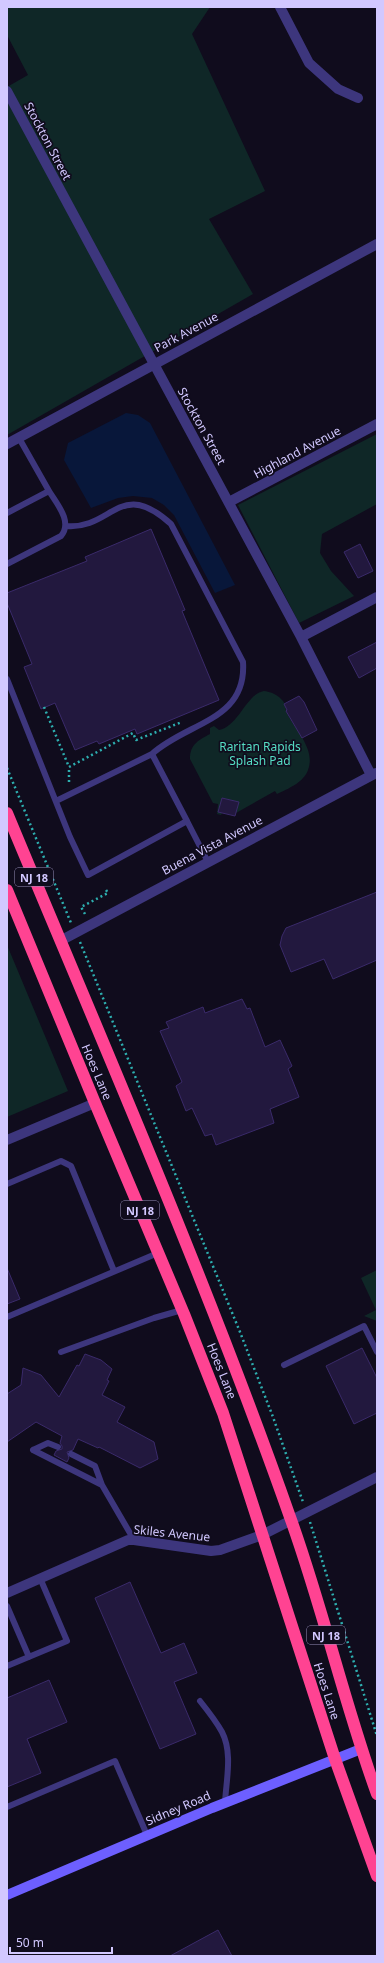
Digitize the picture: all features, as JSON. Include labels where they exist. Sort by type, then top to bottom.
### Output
[{"type":"highway","name":"Hoes Lane","points":[[7,813],[210,1302],[291,1520],[361,1749],[377,1794]]},
{"type":"highway","name":"Hoes Lane","points":[[7,890],[182,1310],[223,1413],[335,1759],[377,1876]]},
{"type":"street","points":[[280,7],[309,63],[338,89],[358,98]]},
{"type":"street","name":"Stockton Street","points":[[7,91],[153,365],[302,637],[374,774]]},
{"type":"street","name":"Park Avenue","points":[[7,444],[377,244]]},
{"type":"street","name":"Highland Avenue","points":[[229,502],[377,424]]},
{"type":"street","points":[[302,637],[377,597]]},
{"type":"street","name":"Buena Vista Avenue","points":[[60,941],[374,774]]},
{"type":"street","points":[[7,1140],[95,1103]]},
{"type":"street","name":"Skiles Avenue","points":[[7,1593],[119,1543],[134,1540],[211,1551],[220,1550],[262,1535],[377,1477]]},
{"type":"street","name":"Sidney Road","points":[[7,1895],[147,1835],[361,1749]]},
{"type":"lane","points":[[7,564],[61,536],[66,526],[65,519],[19,438]]},
{"type":"lane","points":[[7,513],[49,491]]},
{"type":"lane","points":[[56,801],[152,754],[164,743],[216,716],[232,705],[241,689],[244,673],[243,662],[171,524],[156,510],[141,504],[127,504],[79,527],[66,526]]},
{"type":"lane","points":[[7,679],[70,837],[88,876],[187,821]]},
{"type":"lane","points":[[152,754],[208,862]]},
{"type":"lane","points":[[7,1184],[61,1161],[71,1166],[114,1271]]},
{"type":"lane","points":[[7,1317],[158,1253]]},
{"type":"lane","points":[[62,1352],[154,1318],[182,1310]]},
{"type":"lane","points":[[284,1365],[364,1326],[377,1352]]},
{"type":"lane","points":[[58,1447],[48,1443],[34,1450],[102,1485]]},
{"type":"lane","points":[[71,1454],[95,1466],[102,1485],[134,1540]]},
{"type":"lane","points":[[7,1666],[67,1641],[40,1578]]},
{"type":"lane","points":[[7,1606],[29,1657]]},
{"type":"lane","points":[[200,1701],[222,1732],[226,1744],[228,1763],[225,1803]]},
{"type":"lane","points":[[7,1807],[116,1761],[147,1835]]},
{"type":"path","points":[[44,707],[69,767],[69,782]]},
{"type":"path","points":[[69,767],[133,733],[136,740],[185,720]]},
{"type":"path","points":[[7,768],[240,1332],[273,1417],[298,1490]]},
{"type":"path","points":[[85,914],[81,907],[108,893],[106,890]]},
{"type":"path","points":[[315,1536],[377,1736]]},
{"type":"green space","points":[[7,7],[210,7],[192,34],[265,191],[209,219],[253,294],[7,435],[7,87],[28,75],[7,35]]},
{"type":"green space","points":[[377,434],[377,504],[322,534],[320,553],[331,571],[354,596],[299,623],[238,505]]},
{"type":"green space","name":"Raritan Rapids Splash Pad","points":[[264,691],[275,694],[284,702],[287,713],[307,747],[310,762],[308,770],[299,782],[291,787],[277,794],[275,791],[236,813],[239,802],[222,798],[218,812],[222,813],[221,815],[217,814],[218,804],[213,803],[190,759],[193,746],[210,734],[210,728],[214,726],[219,730],[232,723],[252,698],[258,693]]},
{"type":"green space","points":[[7,945],[68,1091],[7,1117]]},
{"type":"green space","points":[[377,1270],[377,1321],[364,1316],[376,1310],[361,1278]]},
{"type":"water","points":[[126,413],[138,415],[150,423],[235,585],[215,593],[174,515],[164,505],[152,498],[133,496],[118,498],[91,508],[64,460],[68,443]]},
{"type":"building","points":[[151,529],[185,610],[182,611],[219,700],[137,734],[135,729],[99,744],[97,741],[75,750],[55,703],[41,709],[24,667],[32,664],[7,603],[7,593],[87,561],[85,557]]},
{"type":"building","points":[[360,544],[373,571],[358,578],[344,552]]},
{"type":"building","points":[[377,642],[377,668],[359,678],[348,657]]},
{"type":"building","points":[[299,696],[304,702],[317,730],[302,738],[286,711],[287,710],[284,704]]},
{"type":"building","points":[[222,798],[239,802],[235,816],[218,812]]},
{"type":"building","points":[[377,892],[377,960],[333,979],[324,959],[291,972],[280,945],[286,928]]},
{"type":"building","points":[[242,999],[247,1009],[250,1008],[265,1047],[280,1040],[292,1066],[288,1069],[299,1097],[270,1109],[274,1123],[216,1145],[212,1134],[205,1136],[192,1108],[186,1111],[176,1086],[182,1082],[160,1031],[169,1028],[166,1022],[203,1007],[205,1013]]},
{"type":"building","points":[[7,1268],[20,1299],[7,1304]]},
{"type":"building","points":[[362,1348],[377,1378],[377,1413],[354,1424],[326,1366]]},
{"type":"building","points":[[85,1354],[101,1360],[112,1369],[107,1380],[109,1381],[102,1395],[125,1407],[117,1422],[154,1442],[158,1459],[140,1468],[99,1447],[98,1448],[78,1439],[73,1450],[67,1452],[69,1458],[67,1462],[54,1455],[56,1451],[62,1449],[60,1443],[62,1436],[36,1422],[7,1442],[7,1394],[21,1385],[23,1368],[41,1375],[59,1397]]},
{"type":"building","points":[[130,1582],[161,1653],[184,1643],[197,1673],[174,1682],[196,1734],[160,1749],[95,1598]]},
{"type":"building","points":[[49,1680],[67,1722],[27,1739],[41,1773],[7,1787],[7,1698]]},
{"type":"building","points":[[218,1930],[232,1956],[170,1956]]}]
